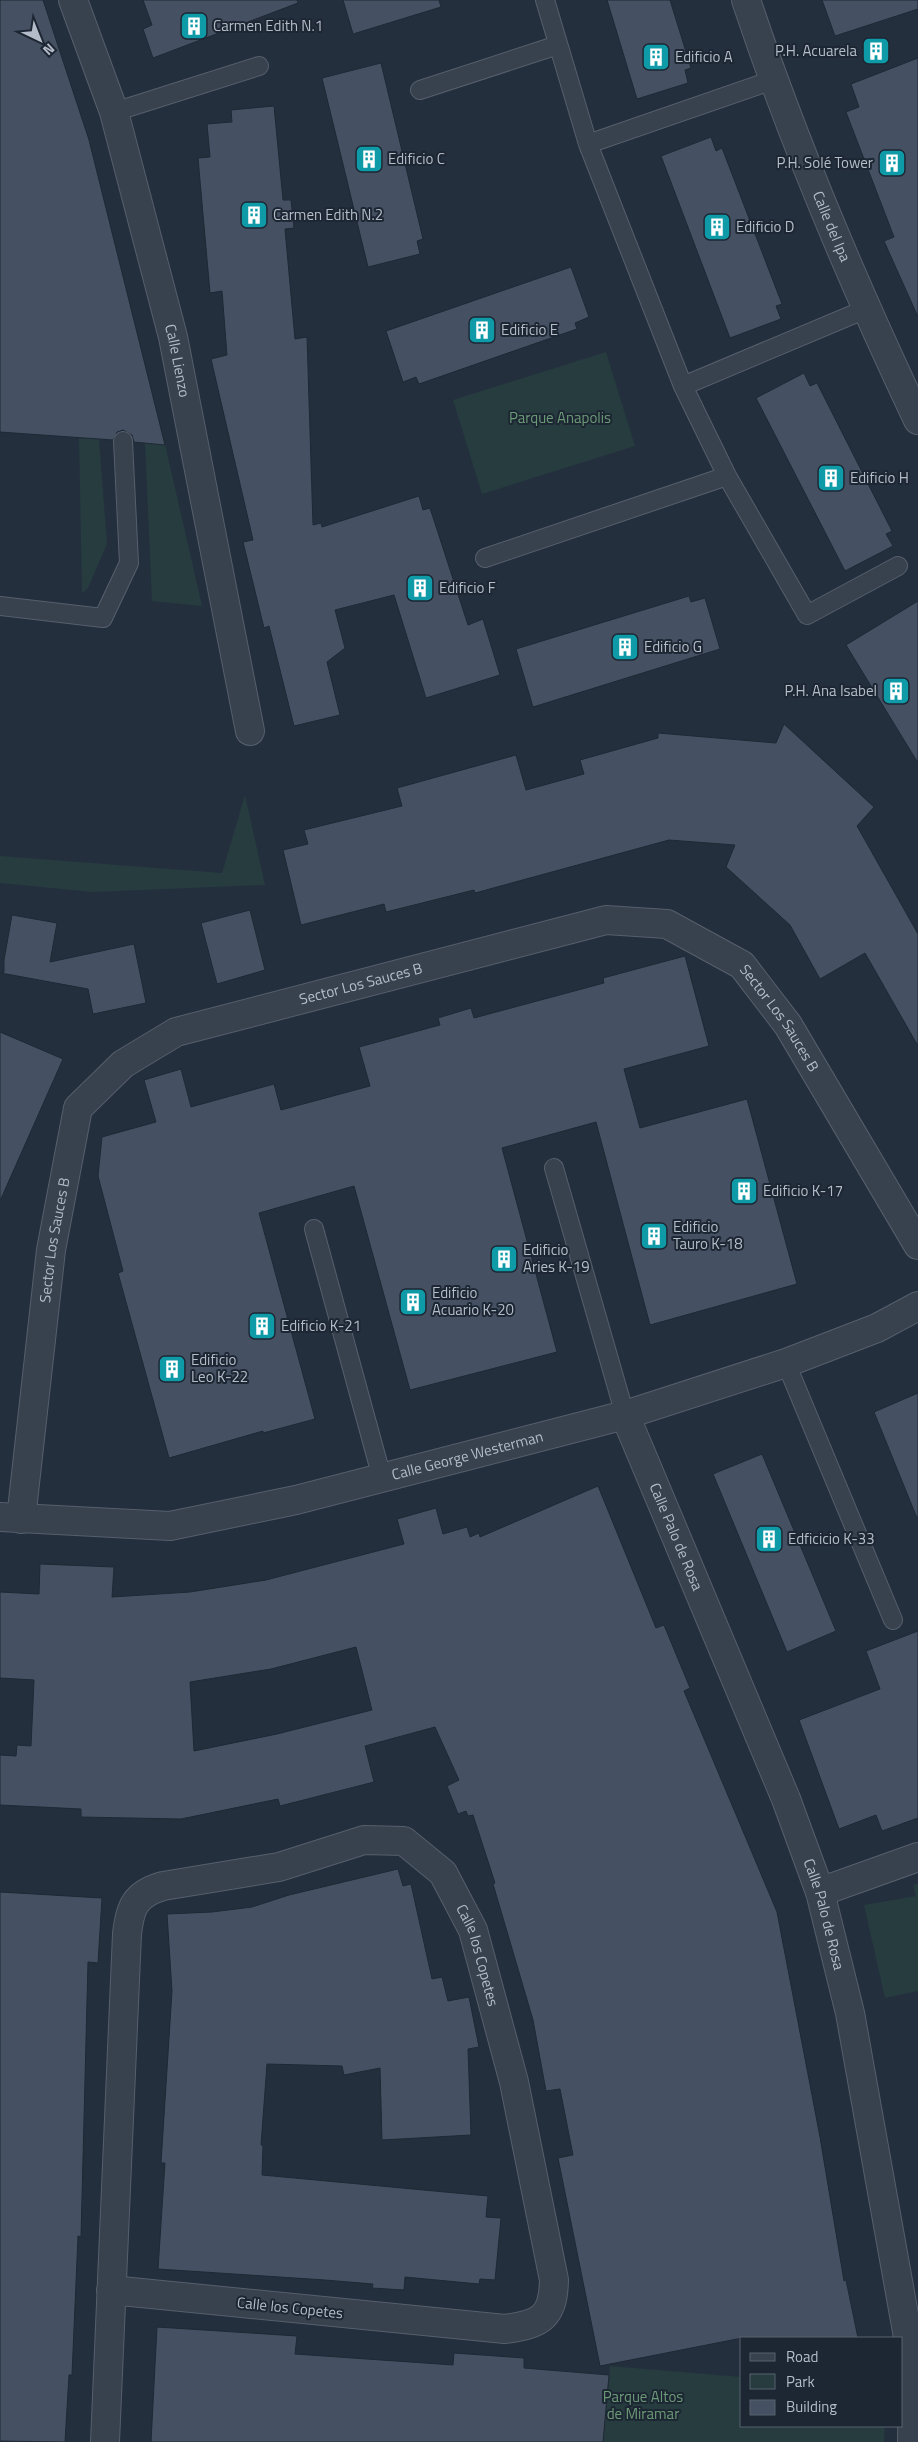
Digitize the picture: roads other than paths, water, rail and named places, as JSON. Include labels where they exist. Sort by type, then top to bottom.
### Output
[{"type":"street","name":"Calle Lienzo","points":[[73,0],[114,112],[173,337],[250,731]]},
{"type":"street","name":"Calle del Ipa","points":[[746,0],[773,80],[866,309],[918,420]]},
{"type":"street","name":"Sector Los Sauces B","points":[[11,1518],[51,1250],[78,1108],[123,1064],[176,1032],[606,920],[667,924],[742,965],[788,1025],[918,1245]]},
{"type":"street","name":"Calle George Westerman","points":[[11,1518],[170,1526],[296,1500],[624,1415],[786,1363],[877,1328],[918,1306]]},
{"type":"street","name":"Calle Palo de Rosa","points":[[624,1415],[786,1799],[820,1892],[850,2013],[913,2365],[912,2442]]},
{"type":"street","name":"Calle los Copetes","points":[[105,2442],[111,2290],[127,1934],[129,1913],[138,1899],[149,1890],[163,1886],[279,1868],[364,1840],[404,1841],[443,1873],[472,1930],[514,2082],[554,2280],[554,2298],[547,2312],[532,2325],[505,2329],[111,2290]]},
{"type":"street","points":[[820,1892],[918,1857]]},
{"type":"lane","points":[[545,0],[588,144],[683,386],[727,476],[807,615],[898,566]]},
{"type":"lane","points":[[420,90],[558,45]]},
{"type":"lane","points":[[114,112],[259,66]]},
{"type":"lane","points":[[588,144],[773,80]]},
{"type":"lane","points":[[683,386],[866,309]]},
{"type":"lane","points":[[0,606],[103,618],[130,563],[123,441]]},
{"type":"lane","points":[[485,558],[727,476]]},
{"type":"lane","points":[[554,1168],[624,1415]]},
{"type":"lane","points":[[314,1229],[382,1478]]},
{"type":"lane","points":[[786,1363],[893,1620]]},
{"type":"place","name":"Carmen Edith N.1","points":[[194,26]]},
{"type":"place","name":"P.H. Acuarela","points":[[876,51]]},
{"type":"place","name":"Edificio A","points":[[656,57]]},
{"type":"place","name":"Edificio C","points":[[369,159]]},
{"type":"place","name":"P.H. Solé Tower","points":[[892,163]]},
{"type":"place","name":"Carmen Edith N.2","points":[[254,215]]},
{"type":"place","name":"Edificio D","points":[[717,227]]},
{"type":"place","name":"Edificio E","points":[[482,330]]},
{"type":"place","name":"Edificio H","points":[[831,478]]},
{"type":"place","name":"Edificio F","points":[[420,588]]},
{"type":"place","name":"Edificio G","points":[[625,647]]},
{"type":"place","name":"P.H. Ana Isabel","points":[[896,691]]},
{"type":"place","name":"Edificio K-17","points":[[744,1191]]},
{"type":"place","name":"Edificio Tauro K-18","points":[[654,1236]]},
{"type":"place","name":"Edificio Aries K-19","points":[[504,1259]]},
{"type":"place","name":"Edificio Acuario K-20","points":[[413,1302]]},
{"type":"place","name":"Edificio K-21","points":[[262,1326]]},
{"type":"place","name":"Edificio Leo K-22","points":[[172,1369]]},
{"type":"place","name":"Edficicio K-33","points":[[769,1539]]},
{"type":"park label","name":"Parque Anapolis","points":[[560,418]]},
{"type":"park label","name":"Parque Altos de Miramar","points":[[643,2406]]}]
